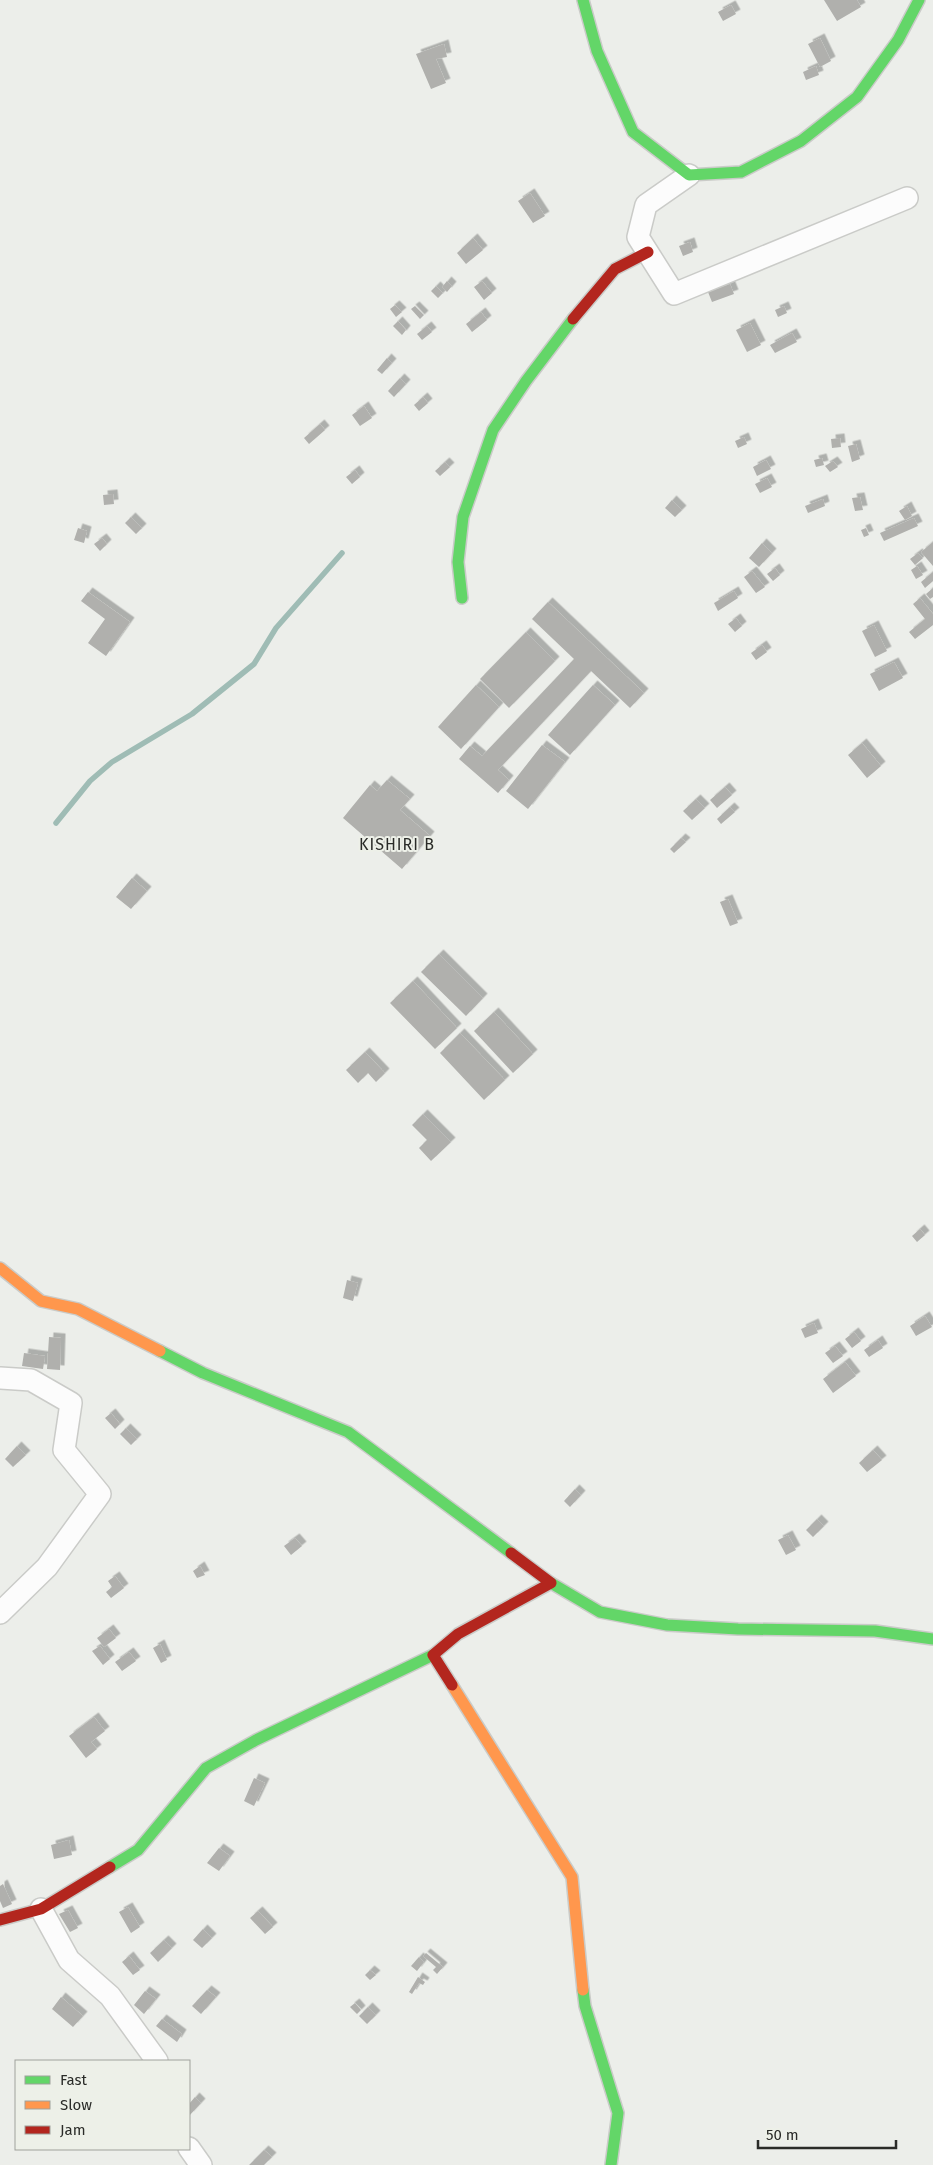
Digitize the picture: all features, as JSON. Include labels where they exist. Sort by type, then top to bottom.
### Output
[{"type":"street","points":[[583,0],[597,51],[633,132],[689,175]]},
{"type":"street","points":[[907,198],[674,294],[638,237],[646,205],[689,175],[741,172],[801,141],[857,98],[898,40],[919,0]]},
{"type":"street","points":[[462,598],[458,562],[463,518],[477,472],[493,430],[526,381],[570,322],[615,269],[648,252]]},
{"type":"street","points":[[0,1268],[41,1301],[78,1309],[203,1373],[348,1432],[551,1584],[600,1612],[667,1625],[738,1629],[875,1631],[933,1639]]},
{"type":"street","points":[[0,1378],[31,1380],[71,1403],[64,1450],[100,1494],[47,1567],[0,1613]]},
{"type":"street","points":[[0,1920],[42,1909],[138,1850],[206,1768],[256,1740],[433,1655],[458,1634],[551,1584]]},
{"type":"street","points":[[433,1655],[572,1877],[585,2006],[618,2113],[611,2165]]},
{"type":"street","points":[[42,1909],[69,1960],[110,1996],[156,2060]]},
{"type":"street","points":[[190,2149],[201,2165]]},
{"type":"building","points":[[824,0],[857,0],[861,7],[837,21]]},
{"type":"building","points":[[731,5],[736,14],[723,21],[718,12]]},
{"type":"building","points":[[820,38],[831,61],[820,67],[808,44]]},
{"type":"building","points":[[444,44],[447,57],[436,59],[446,83],[431,89],[416,54]]},
{"type":"building","points":[[816,66],[819,75],[806,80],[803,72]]},
{"type":"building","points":[[530,193],[545,216],[533,223],[518,201]]},
{"type":"building","points":[[473,238],[483,250],[466,264],[457,253]]},
{"type":"building","points":[[690,242],[693,252],[683,256],[679,246]]},
{"type":"building","points":[[447,281],[452,286],[447,292],[442,287]]},
{"type":"building","points":[[482,281],[492,293],[484,300],[474,287]]},
{"type":"building","points":[[730,284],[734,294],[712,302],[708,292]]},
{"type":"building","points":[[436,286],[443,293],[438,298],[431,291]]},
{"type":"building","points":[[395,305],[402,312],[396,317],[390,309]]},
{"type":"building","points":[[415,306],[424,315],[420,319],[411,309]]},
{"type":"building","points":[[784,306],[787,313],[778,317],[775,310]]},
{"type":"building","points":[[481,312],[487,320],[472,332],[466,324]]},
{"type":"building","points":[[398,321],[406,330],[402,335],[393,326]]},
{"type":"building","points":[[750,323],[761,345],[747,352],[736,330]]},
{"type":"building","points":[[427,326],[432,332],[422,340],[417,334]]},
{"type":"building","points":[[792,333],[797,342],[775,353],[770,345]]},
{"type":"building","points":[[387,358],[392,363],[382,374],[377,370]]},
{"type":"building","points":[[400,378],[406,384],[394,397],[388,391]]},
{"type":"building","points":[[423,397],[428,403],[419,411],[414,405]]},
{"type":"building","points":[[364,406],[372,418],[360,426],[352,415]]},
{"type":"building","points":[[320,424],[325,430],[309,444],[304,438]]},
{"type":"building","points":[[744,437],[747,444],[738,448],[735,441]]},
{"type":"building","points":[[840,438],[841,447],[832,448],[831,439]]},
{"type":"building","points":[[856,444],[860,459],[852,462],[848,446]]},
{"type":"building","points":[[822,458],[824,465],[816,467],[814,460]]},
{"type":"building","points":[[766,460],[771,469],[757,476],[753,467]]},
{"type":"building","points":[[833,461],[838,467],[830,472],[825,466]]},
{"type":"building","points":[[445,462],[450,467],[440,476],[435,471]]},
{"type":"building","points":[[355,470],[360,477],[352,484],[346,477]]},
{"type":"building","points":[[767,478],[772,487],[760,493],[755,484]]},
{"type":"building","points":[[113,494],[114,504],[104,505],[103,495]]},
{"type":"building","points":[[860,497],[863,510],[855,511],[852,498]]},
{"type":"building","points":[[823,499],[825,506],[808,513],[805,506]]},
{"type":"building","points":[[672,500],[682,510],[675,517],[665,508]]},
{"type":"building","points":[[907,506],[912,516],[905,520],[899,511]]},
{"type":"building","points":[[131,517],[142,528],[136,534],[125,523]]},
{"type":"building","points":[[914,518],[918,526],[884,541],[880,533]]},
{"type":"building","points":[[78,528],[87,531],[84,543],[74,540]]},
{"type":"building","points":[[866,528],[869,535],[864,537],[861,530]]},
{"type":"building","points":[[102,538],[107,544],[100,551],[94,544]]},
{"type":"building","points":[[933,542],[933,566],[921,552]]},
{"type":"building","points":[[762,543],[772,553],[759,567],[749,558]]},
{"type":"building","points":[[918,553],[923,558],[915,565],[910,559]]},
{"type":"building","points":[[917,566],[923,575],[916,579],[911,570]]},
{"type":"building","points":[[775,568],[780,575],[773,581],[767,574]]},
{"type":"building","points":[[752,571],[765,587],[756,593],[744,577]]},
{"type":"building","points":[[933,572],[933,581],[925,588],[921,582]]},
{"type":"building","points":[[933,588],[933,597],[930,599],[926,594]]},
{"type":"building","points":[[734,591],[738,598],[718,611],[714,603]]},
{"type":"building","points":[[88,592],[130,622],[106,656],[88,643],[105,619],[81,601]]},
{"type":"building","points":[[920,598],[933,614],[933,625],[915,639],[909,632],[925,619],[913,604]]},
{"type":"building","points":[[548,602],[644,693],[630,708],[591,671],[498,770],[509,780],[498,793],[459,759],[470,746],[482,756],[574,659],[532,619]]},
{"type":"building","points":[[736,618],[742,626],[735,632],[728,624]]},
{"type":"building","points":[[874,625],[887,651],[875,657],[862,631]]},
{"type":"building","points":[[526,632],[555,661],[509,708],[480,679]]},
{"type":"building","points":[[762,645],[767,652],[756,660],[751,653]]},
{"type":"building","points":[[894,662],[903,678],[879,691],[870,674]]},
{"type":"building","points":[[476,685],[499,707],[461,749],[438,727]]},
{"type":"building","points":[[593,685],[615,705],[570,755],[548,735]]},
{"type":"building","points":[[862,743],[881,766],[867,778],[848,755]]},
{"type":"building","points":[[542,745],[565,762],[528,809],[506,791]]},
{"type":"building","points":[[387,780],[410,799],[400,810],[430,836],[402,869],[343,818],[370,785],[377,791]]},
{"type":"building","points":[[725,787],[732,795],[717,808],[710,800]]},
{"type":"building","points":[[696,799],[705,808],[692,820],[683,811]]},
{"type":"building","points":[[730,807],[735,812],[721,824],[717,819]]},
{"type":"building","points":[[681,838],[686,842],[674,853],[670,849]]},
{"type":"building","points":[[132,878],[147,891],[131,909],[116,897]]},
{"type":"building","points":[[728,899],[738,923],[730,926],[720,902]]},
{"type":"building","points":[[439,954],[483,998],[466,1016],[421,972]]},
{"type":"building","points":[[413,981],[457,1028],[435,1049],[390,1003]]},
{"type":"building","points":[[494,1012],[533,1054],[513,1073],[474,1031]]},
{"type":"building","points":[[460,1033],[505,1080],[484,1100],[440,1053]]},
{"type":"building","points":[[365,1052],[385,1073],[376,1082],[368,1073],[358,1083],[346,1070]]},
{"type":"building","points":[[423,1114],[451,1142],[431,1161],[419,1148],[427,1140],[412,1125]]},
{"type":"building","points":[[920,1229],[925,1235],[917,1242],[912,1236]]},
{"type":"building","points":[[347,1280],[358,1283],[353,1301],[343,1298]]},
{"type":"building","points":[[925,1316],[932,1327],[916,1336],[910,1326]]},
{"type":"building","points":[[814,1323],[818,1333],[805,1338],[801,1329]]},
{"type":"building","points":[[854,1332],[861,1341],[852,1348],[845,1339]]},
{"type":"building","points":[[49,1337],[61,1338],[60,1370],[47,1369]]},
{"type":"building","points":[[878,1340],[883,1348],[869,1357],[864,1350]]},
{"type":"building","points":[[835,1346],[843,1356],[833,1363],[825,1353]]},
{"type":"building","points":[[24,1353],[45,1356],[43,1369],[22,1366]]},
{"type":"building","points":[[845,1362],[856,1376],[833,1393],[823,1379]]},
{"type":"building","points":[[111,1413],[120,1424],[115,1429],[105,1418]]},
{"type":"building","points":[[126,1428],[137,1439],[131,1445],[120,1434]]},
{"type":"building","points":[[17,1446],[26,1455],[13,1467],[5,1459]]},
{"type":"building","points":[[873,1450],[882,1460],[867,1472],[859,1463]]},
{"type":"building","points":[[575,1489],[581,1495],[570,1507],[564,1501]]},
{"type":"building","points":[[817,1519],[824,1526],[813,1537],[806,1530]]},
{"type":"building","points":[[788,1535],[796,1550],[786,1555],[778,1540]]},
{"type":"building","points":[[295,1538],[302,1546],[291,1555],[284,1546]]},
{"type":"building","points":[[200,1566],[205,1575],[197,1578],[193,1571]]},
{"type":"building","points":[[115,1576],[124,1588],[111,1598],[106,1592],[112,1587],[108,1581]]},
{"type":"building","points":[[109,1629],[116,1638],[104,1647],[97,1638]]},
{"type":"building","points":[[160,1644],[167,1660],[161,1663],[153,1648]]},
{"type":"building","points":[[100,1646],[110,1659],[103,1665],[92,1651]]},
{"type":"building","points":[[129,1652],[136,1661],[122,1671],[115,1662]]},
{"type":"building","points":[[94,1717],[105,1731],[91,1742],[97,1749],[86,1758],[69,1736]]},
{"type":"building","points":[[254,1778],[265,1783],[254,1806],[244,1801]]},
{"type":"building","points":[[69,1840],[72,1855],[54,1859],[51,1845]]},
{"type":"building","points":[[219,1848],[230,1856],[219,1871],[207,1863]]},
{"type":"building","points":[[3,1884],[12,1904],[3,1908],[0,1901],[0,1886]]},
{"type":"building","points":[[128,1907],[140,1927],[131,1933],[119,1912]]},
{"type":"building","points":[[68,1910],[78,1928],[70,1932],[59,1914]]},
{"type":"building","points":[[258,1911],[273,1927],[265,1934],[250,1918]]},
{"type":"building","points":[[203,1929],[212,1938],[202,1948],[193,1940]]},
{"type":"building","points":[[164,1940],[172,1948],[158,1962],[150,1953]]},
{"type":"building","points":[[426,1953],[443,1967],[437,1974],[433,1970],[436,1967],[423,1956]]},
{"type":"building","points":[[129,1956],[140,1970],[133,1975],[122,1962]]},
{"type":"building","points":[[419,1957],[424,1962],[417,1971],[411,1966]]},
{"type":"building","points":[[370,1970],[376,1975],[370,1980],[365,1975]]},
{"type":"building","points":[[418,1977],[425,1982],[423,1985],[419,1983],[412,1994],[409,1992]]},
{"type":"building","points":[[207,1990],[216,1997],[201,2014],[192,2006]]},
{"type":"building","points":[[145,1991],[156,1999],[144,2014],[134,2005]]},
{"type":"building","points":[[61,1997],[83,2016],[73,2027],[52,2009]]},
{"type":"building","points":[[355,2003],[361,2010],[357,2014],[350,2007]]},
{"type":"building","points":[[368,2007],[376,2015],[367,2024],[359,2016]]},
{"type":"building","points":[[162,2019],[182,2034],[177,2042],[156,2026]]},
{"type":"building","points":[[195,2097],[201,2103],[190,2115],[190,2103]]},
{"type":"building","points":[[264,2150],[272,2157],[264,2165],[249,2165]]},
{"type":"waterway","points":[[56,823],[90,781],[112,762],[192,714],[254,664],[276,628],[342,553]]},
{"type":"traffic: fast","points":[[583,0],[597,51],[633,132],[689,175],[741,172],[801,141],[857,97],[898,40],[919,0]]},
{"type":"traffic: fast","points":[[462,598],[458,562],[463,517],[493,430],[526,381],[573,319]]},
{"type":"traffic: fast","points":[[160,1351],[203,1373],[348,1432],[511,1553]]},
{"type":"traffic: fast","points":[[551,1583],[600,1612],[667,1625],[738,1629],[875,1631],[933,1639]]},
{"type":"traffic: fast","points":[[110,1867],[138,1850],[206,1768],[256,1740],[433,1655]]},
{"type":"traffic: fast","points":[[583,1990],[585,2006],[618,2113],[611,2165]]},
{"type":"traffic: slow","points":[[0,1268],[41,1301],[78,1309],[160,1351]]},
{"type":"traffic: slow","points":[[452,1685],[572,1877],[583,1990]]},
{"type":"traffic: jam","points":[[573,319],[615,269],[648,252]]},
{"type":"traffic: jam","points":[[452,1685],[433,1655],[458,1634],[551,1583],[511,1553]]},
{"type":"traffic: jam","points":[[0,1920],[41,1909],[110,1867]]},
{"type":"district","name":"KISHIRI B","points":[[397,844]]}]
